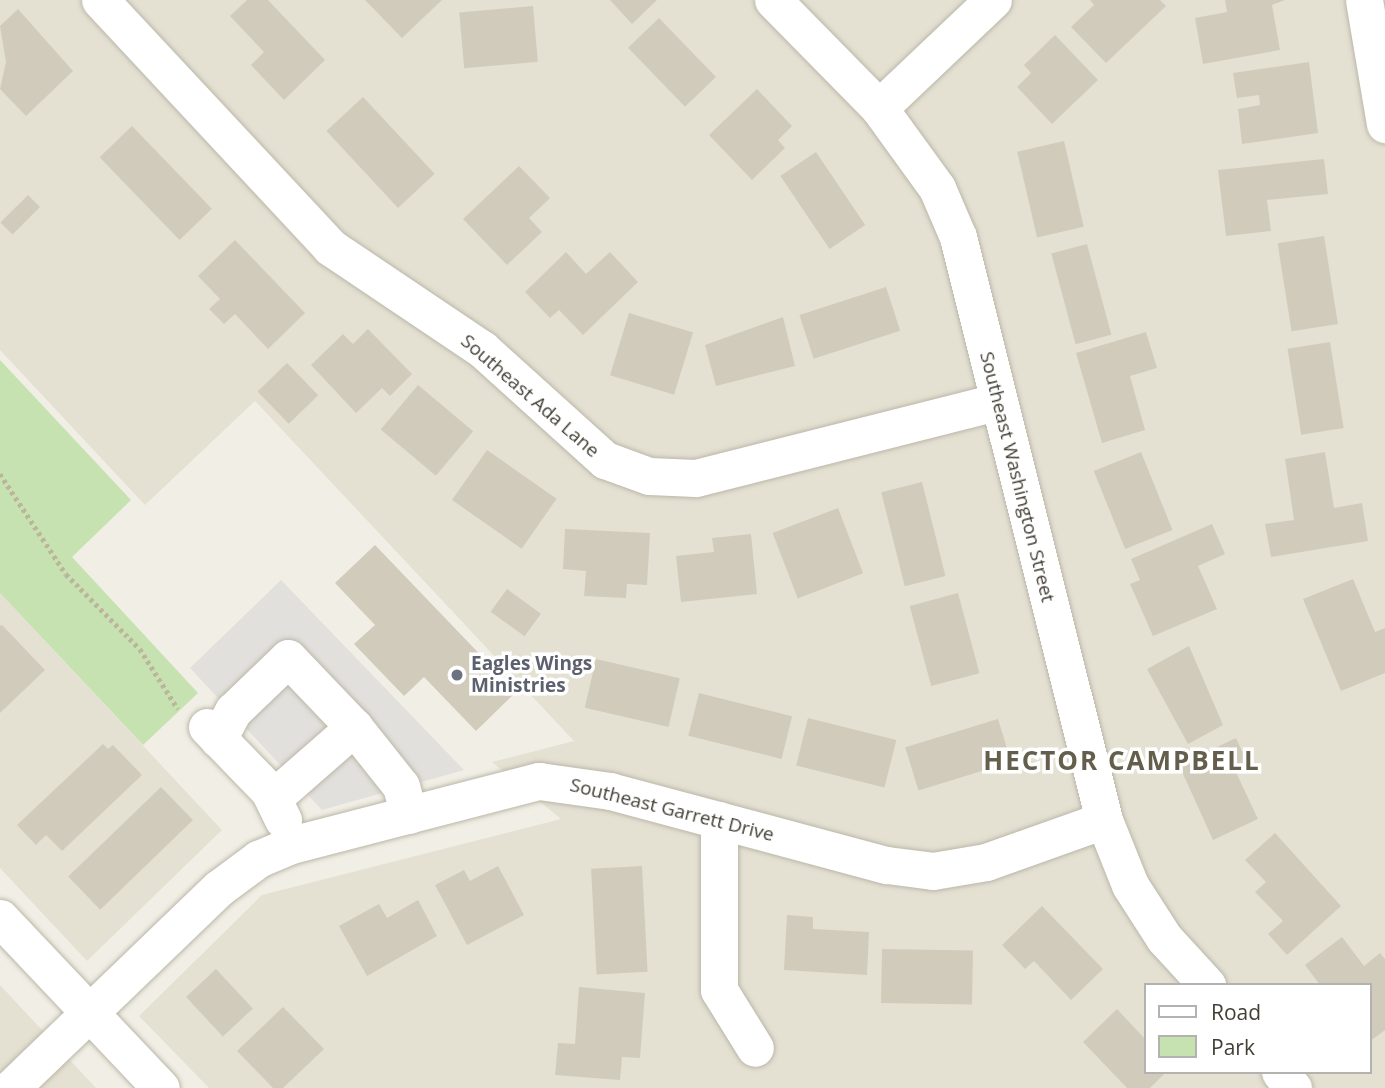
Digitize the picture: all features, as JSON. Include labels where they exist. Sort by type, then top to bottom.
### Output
[{"type":"street","name":"Southeast Ada Lane","points":[[100,0],[330,247],[482,349],[605,460],[649,476],[696,478],[997,402]]},
{"type":"street","name":"Southeast Washington Street","points":[[773,0],[879,108],[916,152],[958,237],[997,402],[1104,820],[1137,895],[1164,938],[1205,983]]},
{"type":"street","points":[[879,108],[993,0]]},
{"type":"street","points":[[1364,0],[1385,124]]},
{"type":"street","points":[[291,845],[273,798],[213,733],[288,658],[354,727],[401,786],[409,815]]},
{"type":"street","points":[[273,798],[354,727]]},
{"type":"street","name":"Southeast Garrett Drive","points":[[11,1088],[91,1015],[219,888],[291,845],[539,780],[610,791],[887,865],[933,870],[986,862],[1104,820]]},
{"type":"street","points":[[719,820],[719,990],[755,1048]]},
{"type":"street","points":[[0,919],[161,1088]]},
{"type":"street","points":[[1282,1074],[1293,1088]]},
{"type":"path","points":[[0,474],[66,574],[140,649],[184,719],[213,733]]},
{"type":"shaded area","points":[[0,0],[1385,0],[1385,1088],[209,1088],[139,1016],[262,895],[561,819],[492,762],[574,741],[255,401],[145,505],[0,350]]},
{"type":"shaded area","points":[[281,580],[464,770],[322,810],[190,668]]},
{"type":"shaded area","points":[[0,593],[222,830],[87,961],[0,868]]},
{"type":"shaded area","points":[[0,985],[96,1088],[0,1088]]},
{"type":"green space","points":[[0,360],[131,500],[72,557],[198,693],[143,745],[0,593]]},
{"type":"building","points":[[247,0],[268,0],[325,60],[284,100],[251,65],[264,52],[230,16]]},
{"type":"building","points":[[365,0],[442,0],[402,38]]},
{"type":"building","points":[[610,0],[657,0],[632,24]]},
{"type":"building","points":[[1090,0],[1160,0],[1166,6],[1106,63],[1071,27],[1094,5]]},
{"type":"building","points":[[1225,0],[1285,0],[1272,5],[1280,50],[1203,64],[1195,18],[1227,12]]},
{"type":"building","points":[[533,6],[538,62],[464,68],[459,12]]},
{"type":"building","points":[[18,9],[73,71],[26,116],[0,89],[6,62],[0,26]]},
{"type":"building","points":[[659,18],[716,77],[685,107],[628,48]]},
{"type":"building","points":[[1055,35],[1098,80],[1052,124],[1017,87],[1031,73],[1024,65]]},
{"type":"building","points":[[1309,62],[1318,133],[1242,144],[1238,109],[1260,105],[1259,95],[1237,98],[1233,73]]},
{"type":"building","points":[[757,89],[792,126],[778,140],[785,148],[752,180],[709,135]]},
{"type":"building","points":[[363,97],[435,174],[398,208],[326,131]]},
{"type":"building","points":[[132,126],[212,209],[180,240],[100,157]]},
{"type":"building","points":[[1064,141],[1084,227],[1037,238],[1017,152]]},
{"type":"building","points":[[816,152],[865,225],[830,249],[780,176]]},
{"type":"building","points":[[1324,159],[1328,194],[1267,200],[1271,231],[1226,236],[1218,170]]},
{"type":"building","points":[[519,166],[550,198],[529,218],[542,232],[507,265],[463,219]]},
{"type":"building","points":[[28,195],[40,207],[12,235],[0,223]]},
{"type":"building","points":[[1324,236],[1338,324],[1292,331],[1278,243]]},
{"type":"building","points":[[235,240],[305,313],[268,349],[235,314],[224,324],[209,309],[220,299],[198,276]]},
{"type":"building","points":[[1087,244],[1111,335],[1076,344],[1051,254]]},
{"type":"building","points":[[566,252],[586,274],[610,252],[638,282],[583,335],[559,310],[550,318],[525,292]]},
{"type":"building","points":[[886,287],[900,331],[814,359],[799,315]]},
{"type":"building","points":[[629,313],[693,333],[674,395],[610,375]]},
{"type":"building","points":[[783,317],[795,366],[716,386],[705,345]]},
{"type":"building","points":[[368,329],[412,374],[390,396],[382,388],[356,413],[311,365],[343,334],[353,344]]},
{"type":"building","points":[[1146,332],[1157,368],[1130,376],[1145,430],[1102,443],[1076,353]]},
{"type":"building","points":[[1330,342],[1344,428],[1301,435],[1288,349]]},
{"type":"building","points":[[287,363],[318,395],[289,424],[258,391]]},
{"type":"building","points":[[418,385],[473,431],[436,476],[381,429]]},
{"type":"building","points":[[487,450],[557,499],[522,549],[452,500]]},
{"type":"building","points":[[1141,452],[1172,530],[1125,549],[1094,471]]},
{"type":"building","points":[[1325,452],[1334,508],[1362,503],[1368,541],[1271,557],[1265,524],[1294,520],[1285,459]]},
{"type":"building","points":[[922,482],[945,576],[905,586],[881,492]]},
{"type":"building","points":[[838,508],[863,573],[798,598],[773,533]]},
{"type":"building","points":[[1212,524],[1225,554],[1198,566],[1217,609],[1153,636],[1130,584],[1140,580],[1131,559]]},
{"type":"building","points":[[565,529],[650,533],[647,585],[627,584],[626,598],[584,596],[586,571],[563,569]]},
{"type":"building","points":[[751,534],[757,594],[681,602],[676,556],[714,552],[712,538]]},
{"type":"building","points":[[375,545],[516,692],[476,731],[424,677],[404,696],[354,644],[375,625],[335,583]]},
{"type":"building","points":[[1353,579],[1375,632],[1385,628],[1385,673],[1341,691],[1303,599]]},
{"type":"building","points":[[507,589],[541,614],[525,636],[491,612]]},
{"type":"building","points":[[958,593],[979,673],[931,686],[910,606]]},
{"type":"building","points":[[2,625],[45,670],[0,713],[0,626]]},
{"type":"building","points":[[1189,646],[1223,725],[1188,744],[1147,669]]},
{"type":"building","points":[[596,659],[680,678],[669,727],[585,708]]},
{"type":"building","points":[[699,693],[792,716],[782,759],[688,736]]},
{"type":"building","points":[[808,718],[896,740],[884,788],[796,766]]},
{"type":"building","points":[[998,719],[1011,762],[918,790],[905,747]]},
{"type":"building","points":[[1236,738],[1247,762],[1234,768],[1258,819],[1213,840],[1179,765]]},
{"type":"building","points":[[103,744],[108,749],[113,745],[142,775],[62,851],[46,835],[36,845],[17,825]]},
{"type":"building","points":[[161,787],[193,820],[100,910],[68,877]]},
{"type":"building","points":[[1275,833],[1341,906],[1287,955],[1268,934],[1283,921],[1255,892],[1266,882],[1245,860]]},
{"type":"building","points":[[498,866],[524,915],[467,945],[435,885],[464,870],[470,881]]},
{"type":"building","points":[[642,866],[648,972],[597,975],[591,869]]},
{"type":"building","points":[[418,900],[437,936],[367,976],[339,926],[379,904],[387,918]]},
{"type":"building","points":[[1042,906],[1103,969],[1071,1000],[1034,961],[1025,969],[1002,945]]},
{"type":"building","points":[[787,915],[813,917],[813,929],[869,932],[867,975],[784,970]]},
{"type":"building","points":[[1342,937],[1364,966],[1380,953],[1385,959],[1385,1030],[1371,1040],[1371,983],[1318,983],[1305,965]]},
{"type":"building","points":[[882,949],[973,951],[972,1005],[881,1003]]},
{"type":"building","points":[[216,969],[253,1008],[223,1036],[186,997]]},
{"type":"building","points":[[579,987],[645,993],[640,1058],[622,1057],[620,1080],[555,1075],[558,1043],[575,1044]]},
{"type":"building","points":[[283,1007],[324,1049],[283,1088],[273,1088],[237,1051]]},
{"type":"building","points":[[1117,1009],[1144,1038],[1144,1074],[1164,1074],[1150,1088],[1127,1088],[1083,1042]]},
{"type":"place","name":"Eagles Wings Ministries","points":[[457,675]]},
{"type":"district","name":"HECTOR CAMPBELL","points":[[1122,761]]}]
